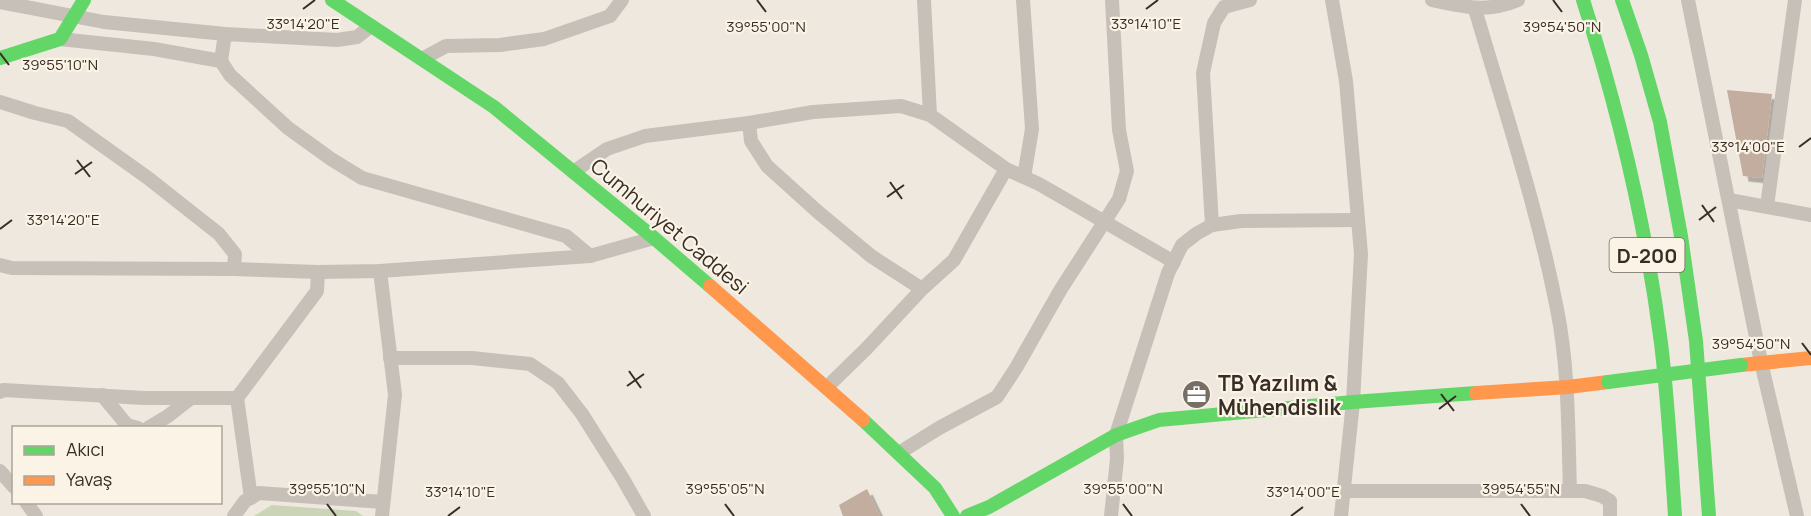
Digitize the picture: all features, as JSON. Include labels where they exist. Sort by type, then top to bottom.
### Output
[{"type":"main road","points":[[0,58],[60,39],[84,0]]},
{"type":"main road","name":"Cumhuriyet Caddesi","points":[[332,0],[494,107],[654,238],[899,453],[935,488],[953,516]]},
{"type":"main road","name":"D-200","points":[[1583,0],[1619,118],[1639,207],[1661,343],[1675,516]]},
{"type":"main road","name":"D-200","points":[[1622,0],[1660,122],[1681,236],[1696,341],[1709,516]]},
{"type":"main road","points":[[967,516],[989,507],[1116,435],[1159,420],[1353,402],[1568,387],[1761,362],[1811,358]]},
{"type":"street","points":[[422,59],[446,46],[500,45],[544,39],[610,16],[622,0]]},
{"type":"street","points":[[924,0],[930,115]]},
{"type":"street","points":[[1023,0],[1032,129],[1024,177]]},
{"type":"street","points":[[899,453],[939,428],[997,398],[1061,289],[1119,199],[1127,171],[1119,130],[1112,0]]},
{"type":"street","points":[[1212,225],[1203,72],[1214,23],[1224,7],[1250,0]]},
{"type":"street","points":[[1332,0],[1347,81],[1361,254],[1353,402],[1341,516]]},
{"type":"street","points":[[1432,0],[1475,9],[1501,7],[1518,0]]},
{"type":"street","points":[[1688,0],[1761,362],[1797,516]]},
{"type":"street","points":[[1767,206],[1795,0]]},
{"type":"street","points":[[0,2],[104,22],[225,34],[337,40],[357,38],[371,26]]},
{"type":"street","points":[[1475,9],[1534,210],[1558,310],[1568,387],[1570,491]]},
{"type":"street","points":[[225,34],[221,61],[230,75],[288,128],[362,178],[566,236],[590,256]]},
{"type":"street","points":[[60,39],[154,49],[221,61]]},
{"type":"street","points":[[0,102],[68,121],[92,138],[148,178],[219,234],[235,254],[234,269]]},
{"type":"street","points":[[573,172],[607,149],[645,136],[749,123],[813,112],[901,106],[930,115],[1006,169],[1173,262]]},
{"type":"street","points":[[749,123],[751,141],[767,166],[872,256],[922,289]]},
{"type":"street","points":[[826,387],[867,348],[922,289],[954,260],[1006,169]]},
{"type":"street","points":[[1729,200],[1811,215]]},
{"type":"street","points":[[1110,516],[1117,459],[1116,435],[1168,273],[1182,245],[1212,225],[1241,221],[1358,220]]},
{"type":"street","points":[[0,266],[12,268],[380,271],[590,256],[654,238]]},
{"type":"street","points":[[234,516],[245,501],[259,493],[382,509],[395,395],[380,271]]},
{"type":"street","points":[[251,498],[237,398],[316,291],[318,272]]},
{"type":"street","points":[[390,358],[472,358],[530,364],[558,383],[582,414],[623,479],[642,516]]},
{"type":"street","points":[[0,392],[3,390],[237,398]]},
{"type":"street","points":[[102,395],[126,425],[130,426]]},
{"type":"street","points":[[151,426],[191,398]]},
{"type":"street","points":[[0,471],[12,485]]},
{"type":"street","points":[[1344,491],[1585,491],[1610,501],[1610,516]]},
{"type":"green space","points":[[272,505],[356,511],[363,516],[254,516]]},
{"type":"building","points":[[1727,90],[1772,94],[1762,178],[1743,176]]},
{"type":"building","points":[[867,489],[880,516],[843,516],[839,505]]},
{"type":"traffic: fast","points":[[0,58],[60,39],[84,0]]},
{"type":"traffic: fast","points":[[332,0],[494,107],[710,286]]},
{"type":"traffic: fast","points":[[1583,0],[1620,127],[1648,256],[1663,364],[1675,516]]},
{"type":"traffic: fast","points":[[1622,0],[1660,122],[1681,236],[1696,341],[1709,516]]},
{"type":"traffic: fast","points":[[1608,382],[1741,365]]},
{"type":"traffic: fast","points":[[967,516],[989,507],[1116,435],[1159,420],[1476,393]]},
{"type":"traffic: fast","points":[[863,420],[935,488],[953,516]]},
{"type":"traffic: slow","points":[[710,286],[863,420]]},
{"type":"traffic: slow","points":[[1741,365],[1811,358]]},
{"type":"traffic: slow","points":[[1476,393],[1608,382]]},
{"type":"place","name":"TB Yazılım & Mühendislik","points":[[1197,395]]}]
